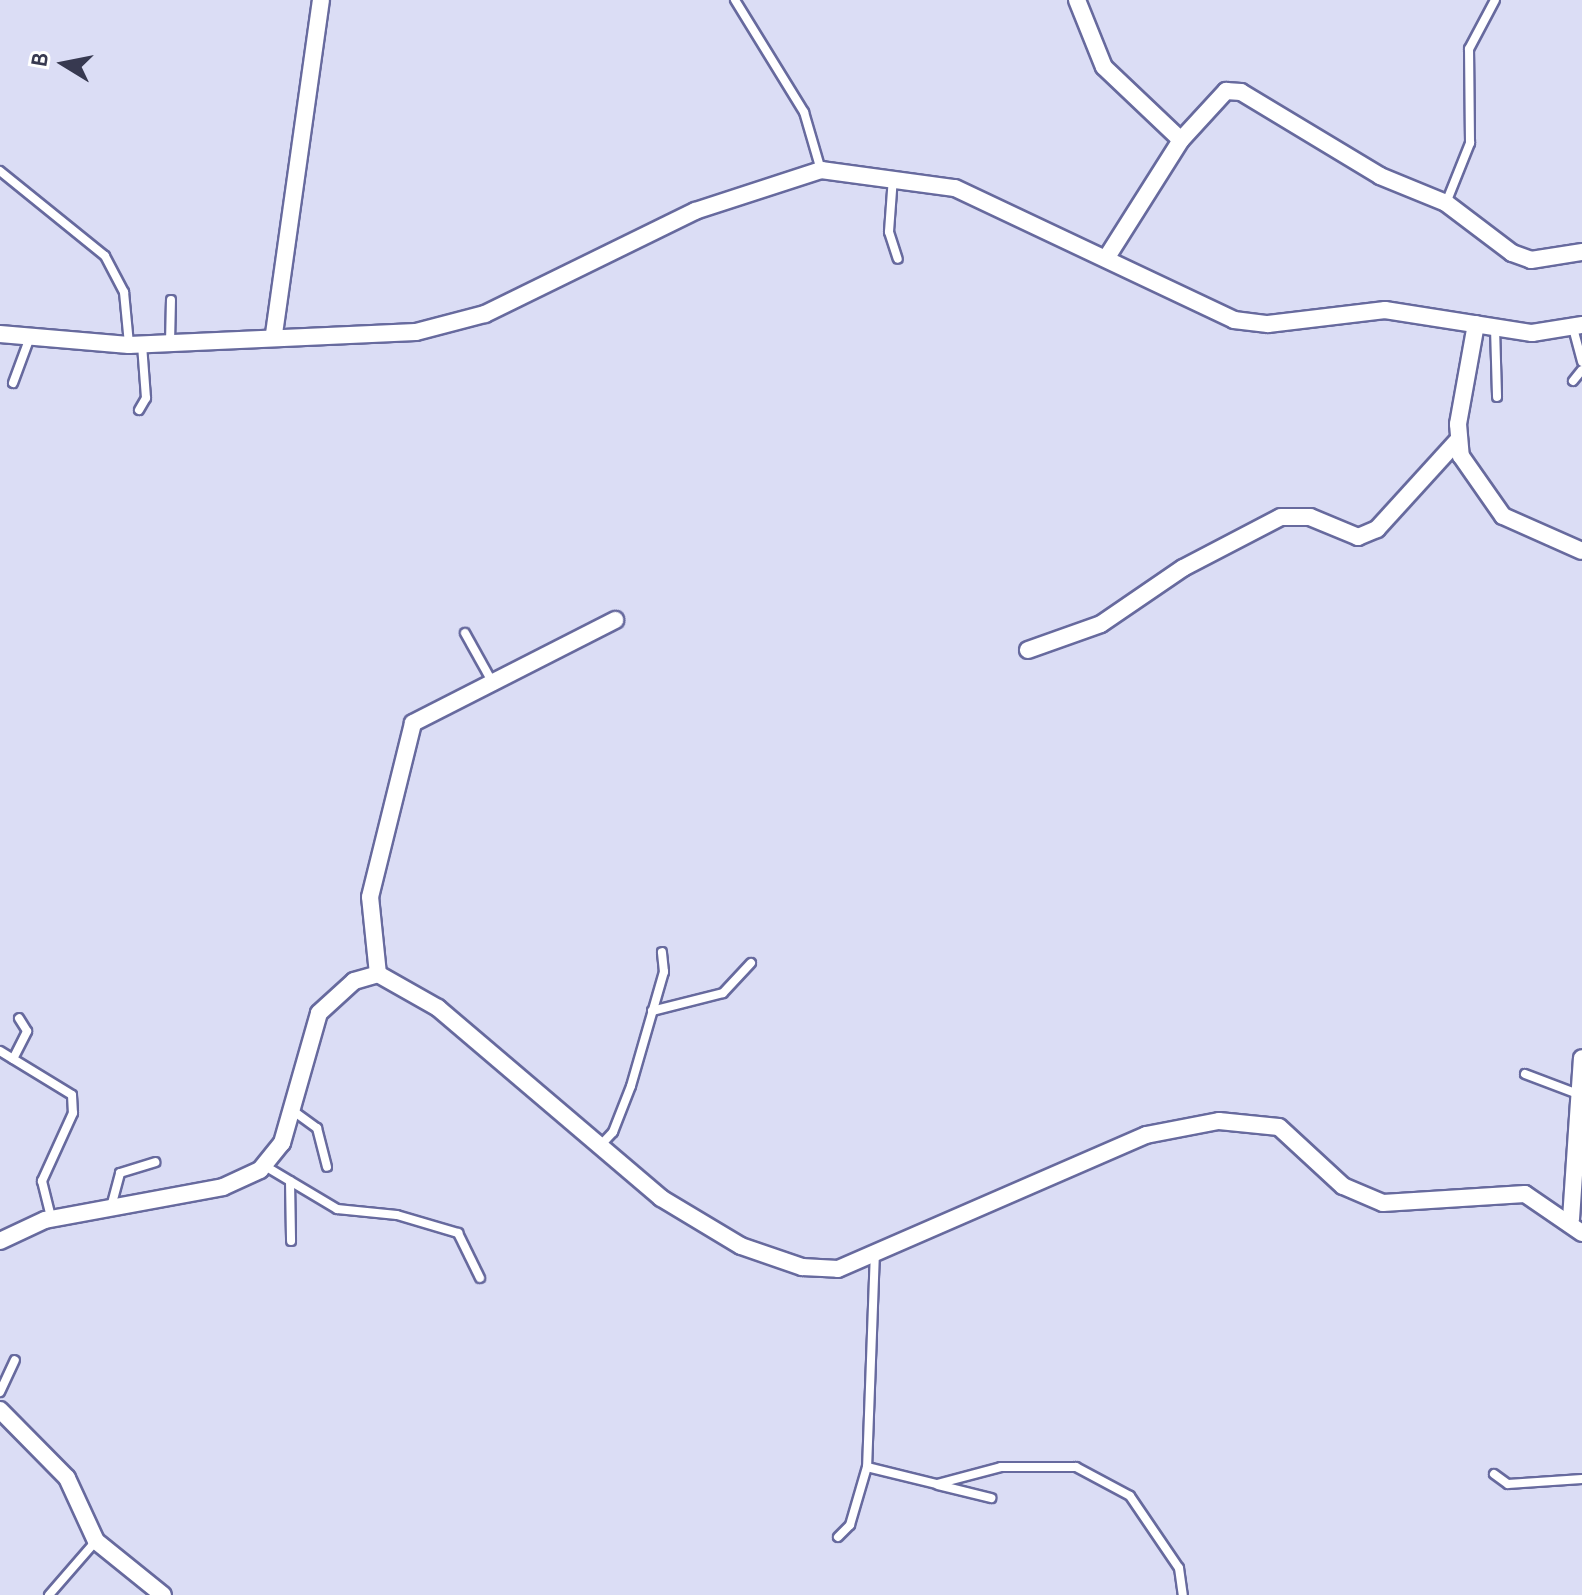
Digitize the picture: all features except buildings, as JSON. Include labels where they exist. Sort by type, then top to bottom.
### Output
[{"type":"street","points":[[274,334],[321,0]]},
{"type":"street","points":[[1077,0],[1104,67],[1181,140]]},
{"type":"street","points":[[1107,257],[1181,140],[1226,91],[1241,92],[1380,176],[1446,203],[1512,253],[1531,260],[1582,252]]},
{"type":"street","points":[[0,334],[135,345],[274,334],[387,336],[465,321],[695,211],[821,170],[894,175],[955,188],[1107,257],[1210,312],[1252,323],[1385,310],[1495,328],[1578,326]]},
{"type":"street","points":[[1028,650],[1101,624],[1183,568],[1281,517],[1310,517],[1349,536],[1377,529],[1458,440],[1476,324]]},
{"type":"street","points":[[1458,440],[1503,516],[1582,551]]},
{"type":"street","points":[[378,974],[370,897],[409,733],[429,711],[495,685],[576,634],[615,620]]},
{"type":"street","points":[[0,1241],[51,1218],[223,1187],[265,1166],[282,1143],[319,1013],[354,981],[378,974],[438,1008],[598,1149],[661,1198],[773,1260],[838,1269],[1146,1135],[1219,1121],[1279,1127],[1343,1186],[1383,1203],[1525,1194],[1571,1219],[1582,1233]]},
{"type":"street","points":[[1571,1219],[1575,1093],[1582,1058]]},
{"type":"street","points":[[0,1410],[67,1478],[96,1541],[163,1595]]},
{"type":"lane","points":[[735,0],[804,112],[821,170]]},
{"type":"lane","points":[[1446,203],[1470,143],[1469,49],[1495,0]]},
{"type":"lane","points":[[0,171],[105,256],[124,292],[146,398],[139,410]]},
{"type":"lane","points":[[894,175],[889,232],[898,259]]},
{"type":"lane","points":[[170,343],[171,300]]},
{"type":"lane","points":[[1578,326],[1582,362]]},
{"type":"lane","points":[[1495,328],[1497,397]]},
{"type":"lane","points":[[13,383],[30,337]]},
{"type":"lane","points":[[1573,381],[1582,370]]},
{"type":"lane","points":[[465,633],[495,685]]},
{"type":"lane","points":[[598,1149],[620,1117],[652,1011],[662,952]]},
{"type":"lane","points":[[652,1011],[723,993],[751,963]]},
{"type":"lane","points":[[13,1059],[27,1031],[19,1018]]},
{"type":"lane","points":[[0,1051],[66,1086],[74,1104],[42,1181],[51,1218]]},
{"type":"lane","points":[[1525,1074],[1575,1093]]},
{"type":"lane","points":[[290,1109],[317,1128],[327,1167]]},
{"type":"lane","points":[[111,1207],[120,1173],[155,1162]]},
{"type":"lane","points":[[265,1166],[344,1211],[397,1215],[458,1233],[480,1278]]},
{"type":"lane","points":[[290,1181],[291,1241]]},
{"type":"lane","points":[[838,1537],[850,1525],[867,1467],[875,1251]]},
{"type":"lane","points":[[0,1392],[15,1360]]},
{"type":"lane","points":[[937,1484],[1042,1464],[1103,1478],[1130,1496],[1162,1542],[1179,1568],[1183,1595]]},
{"type":"lane","points":[[867,1467],[991,1498]]},
{"type":"lane","points":[[1494,1474],[1508,1484],[1582,1479]]},
{"type":"lane","points":[[49,1595],[96,1541]]}]
